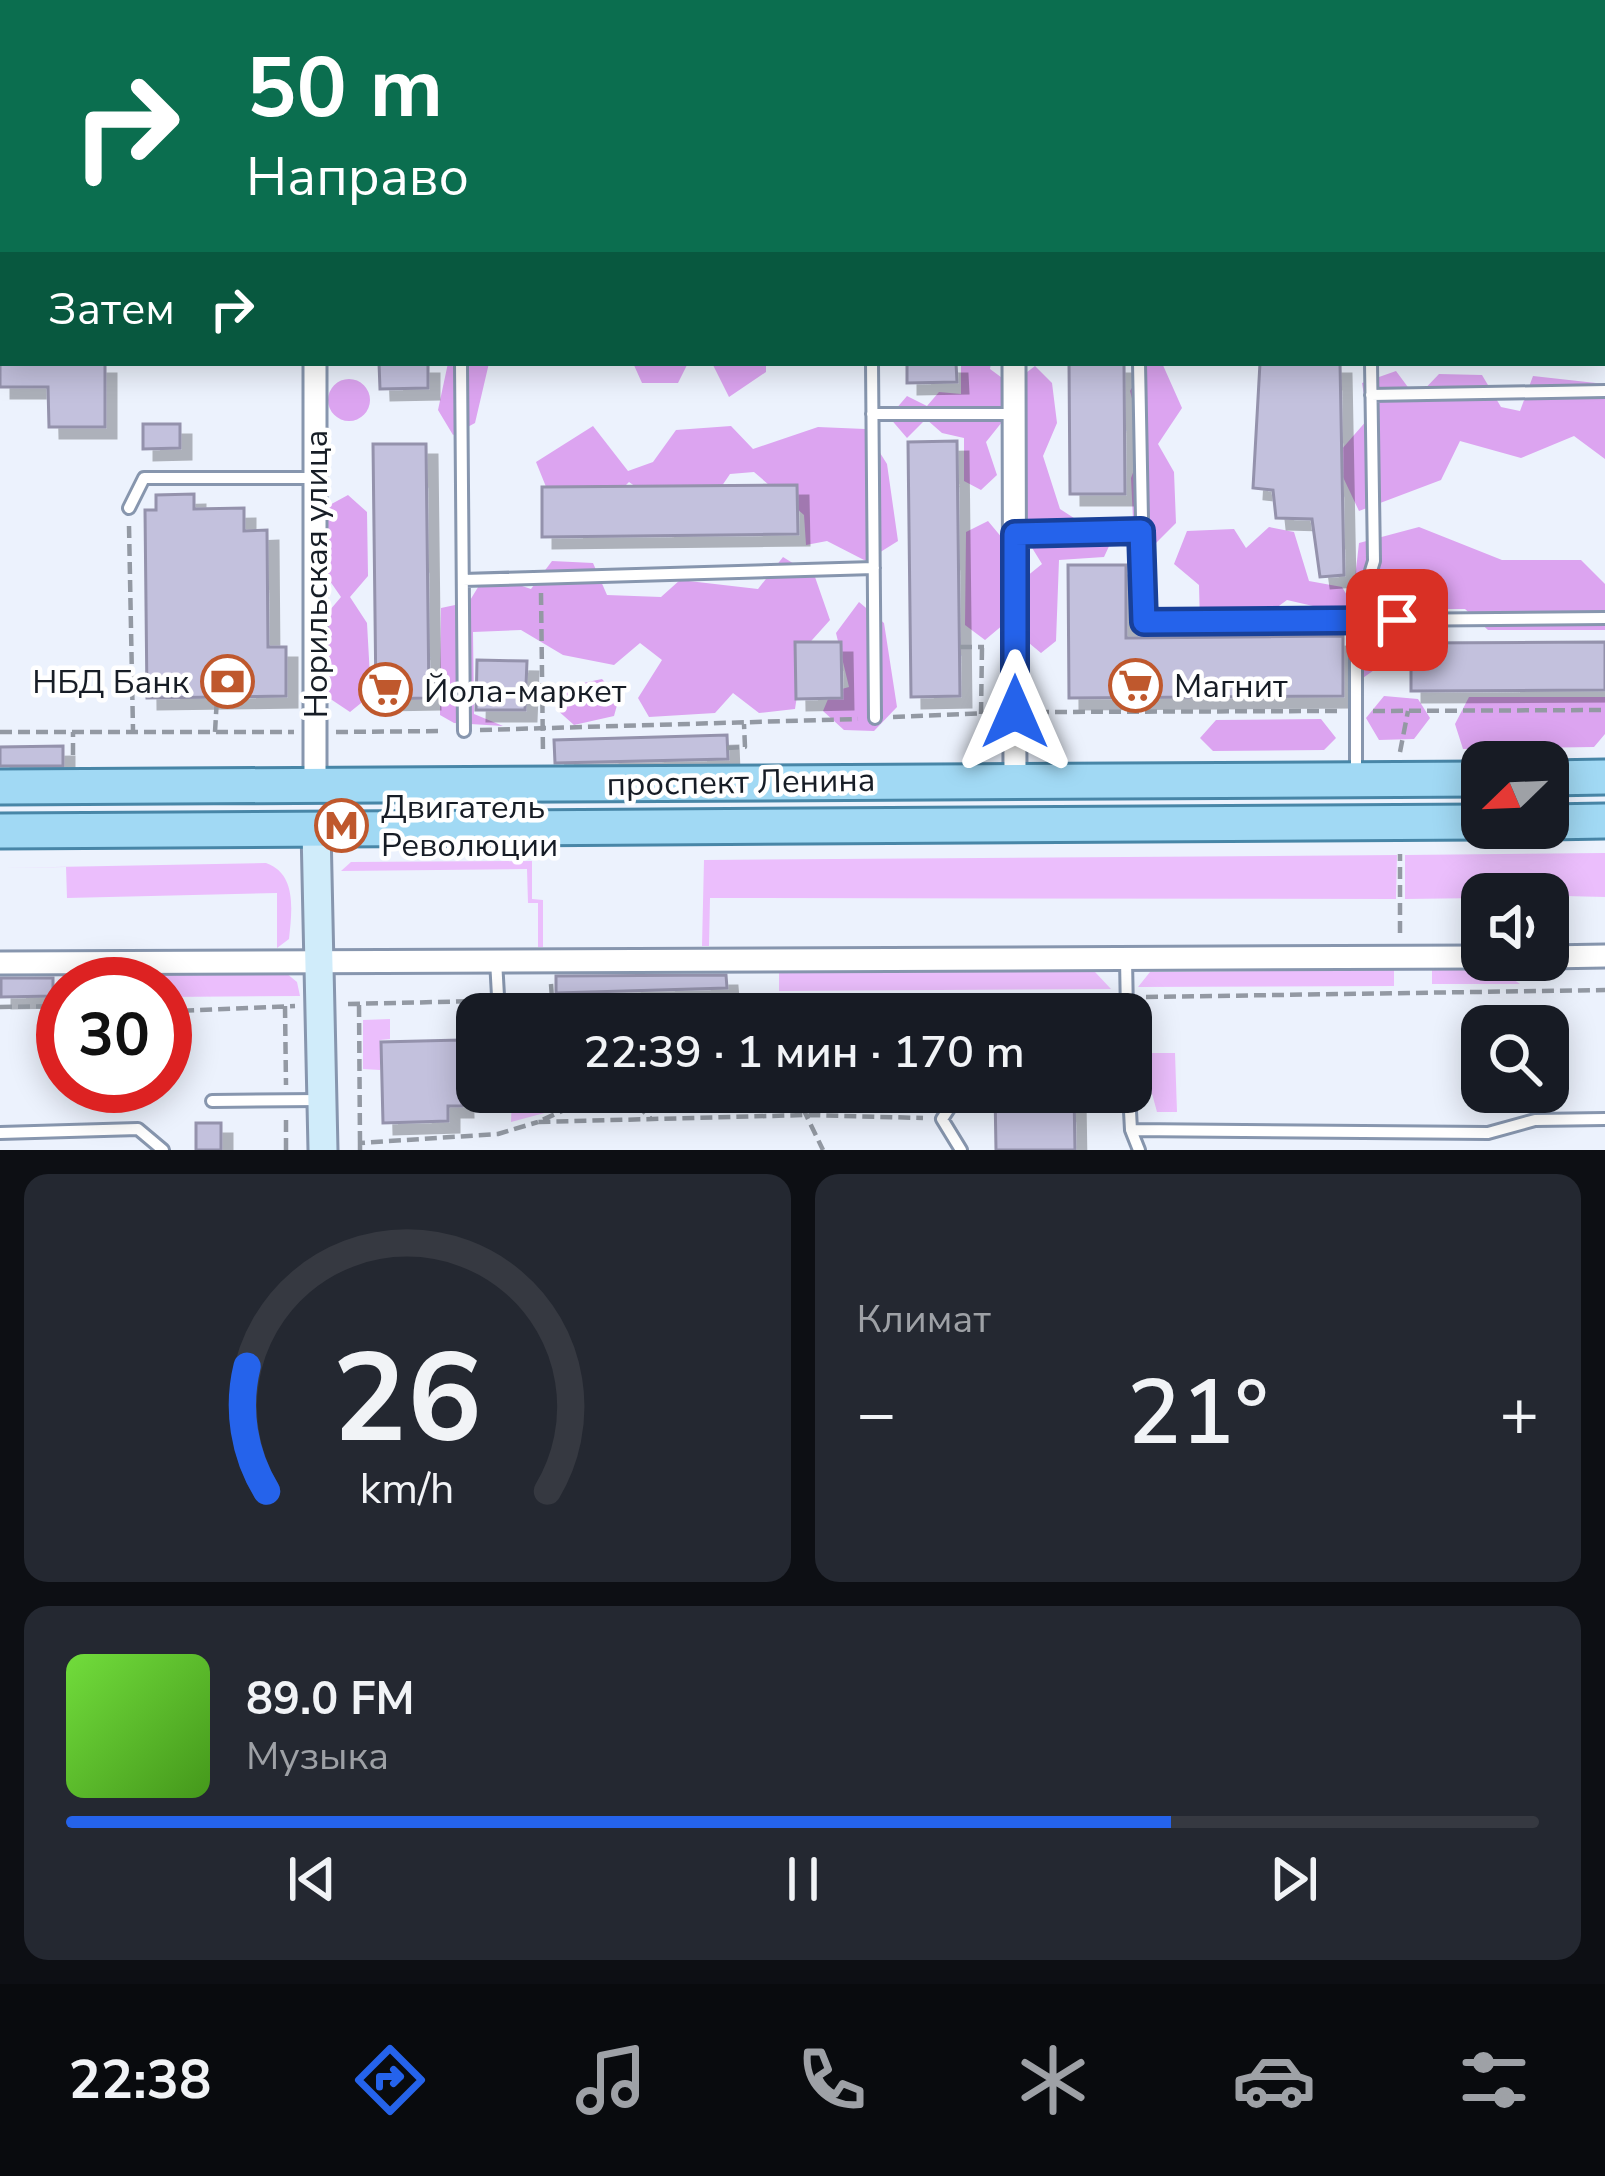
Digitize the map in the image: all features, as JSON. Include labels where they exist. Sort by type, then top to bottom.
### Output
[{"type":"main road","points":[[1569,778],[1605,777]]},
{"type":"main road","name":"проспект Ленина","points":[[0,787],[1461,778]]},
{"type":"main road","points":[[1569,822],[1605,821]]},
{"type":"main road","name":"проспект Ленина","points":[[0,831],[1461,822]]},
{"type":"street","name":"Норильская улица","points":[[315,366],[315,785]]},
{"type":"street","points":[[1014,366],[1015,778]]},
{"type":"street","points":[[316,829],[323,1150]]},
{"type":"street","points":[[1569,957],[1605,956]]},
{"type":"street","points":[[0,963],[1461,957]]},
{"type":"lane","points":[[461,366],[464,730]]},
{"type":"lane","points":[[872,366],[875,718]]},
{"type":"lane","points":[[1139,366],[1144,622],[1605,618]]},
{"type":"lane","points":[[1356,779],[1356,620],[1374,561],[1371,366]]},
{"type":"lane","points":[[1371,395],[1605,391]]},
{"type":"lane","points":[[872,414],[1014,414]]},
{"type":"lane","points":[[129,508],[144,478],[315,478]]},
{"type":"lane","points":[[1015,534],[1141,531]]},
{"type":"lane","points":[[463,580],[874,568]]},
{"type":"lane","points":[[1126,959],[1126,993]]},
{"type":"lane","points":[[496,960],[498,993]]},
{"type":"lane","points":[[212,1101],[323,1100]]},
{"type":"lane","points":[[946,1113],[942,1119],[962,1150]]},
{"type":"lane","points":[[1130,1113],[1130,1130],[1139,1150]]},
{"type":"lane","points":[[1130,1130],[1488,1132],[1534,1120],[1605,1119]]},
{"type":"lane","points":[[0,1133],[138,1129],[163,1150]]},
{"type":"lane","points":[[1488,1132],[1489,1150]]},
{"type":"path","points":[[129,508],[133,732]]},
{"type":"path","points":[[541,579],[540,753],[554,752]]},
{"type":"path","points":[[960,647],[1015,646]]},
{"type":"path","points":[[981,714],[982,647]]},
{"type":"path","points":[[215,732],[217,697]]},
{"type":"path","points":[[1399,758],[1408,710]]},
{"type":"path","points":[[0,732],[540,729],[1015,712],[1605,710]]},
{"type":"path","points":[[727,748],[745,747],[744,724]]},
{"type":"path","points":[[63,757],[73,757],[74,732]]},
{"type":"path","points":[[1400,854],[1400,993]]},
{"type":"path","points":[[1152,998],[1605,990]]},
{"type":"path","points":[[358,1004],[360,1147],[498,1133],[558,1113]]},
{"type":"path","points":[[192,1010],[358,1004],[456,1006]]},
{"type":"path","points":[[0,1006],[36,1006]]},
{"type":"path","points":[[285,1006],[286,1150]]},
{"type":"path","points":[[645,1113],[651,1119]]},
{"type":"path","points":[[538,1122],[806,1114],[942,1119]]},
{"type":"path","points":[[806,1114],[823,1150]]},
{"type":"shaded area","points":[[447,366],[488,366],[475,423],[453,435],[438,410]]},
{"type":"shaded area","points":[[634,366],[686,366],[678,383],[642,383]]},
{"type":"shaded area","points":[[714,366],[766,366],[766,372],[729,397]]},
{"type":"shaded area","points":[[961,366],[990,366],[1009,383],[1006,417],[986,442],[997,475],[981,490],[964,481],[964,438],[942,433],[926,419],[907,438],[889,417],[907,396],[927,406],[939,392],[961,394]]},
{"type":"shaded area","points":[[1035,366],[1052,383],[1057,423],[1043,456],[1060,509],[1111,542],[1104,557],[1059,560],[1056,641],[1041,653],[1023,638],[1021,581],[1042,564],[1018,525],[1018,379]]},
{"type":"shaded area","points":[[1145,366],[1163,366],[1182,408],[1158,444],[1174,472],[1176,523],[1149,550],[1134,540],[1131,478],[1144,443],[1130,391]]},
{"type":"shaded area","points":[[1396,371],[1416,398],[1439,374],[1482,375],[1501,407],[1520,411],[1533,376],[1605,384],[1605,459],[1574,436],[1521,458],[1460,441],[1441,480],[1359,511],[1334,458],[1368,419],[1362,383]]},
{"type":"shaded area","points":[[349,379],[364,385],[370,400],[364,415],[349,421],[334,415],[328,400],[334,385]]},
{"type":"shaded area","points":[[593,426],[628,471],[653,462],[676,430],[731,426],[753,449],[818,427],[865,429],[887,464],[898,541],[866,561],[827,541],[806,545],[804,515],[754,472],[730,474],[713,499],[650,497],[629,482],[596,515],[557,514],[536,462]]},
{"type":"shaded area","points":[[348,495],[367,512],[368,576],[350,597],[367,623],[371,695],[350,712],[326,696],[324,617],[341,597],[325,574],[326,507]]},
{"type":"shaded area","points":[[988,521],[1008,545],[1010,619],[985,640],[965,625],[966,532]]},
{"type":"shaded area","points":[[1269,527],[1294,532],[1309,581],[1342,587],[1375,642],[1377,668],[1350,687],[1349,634],[1313,606],[1287,600],[1253,625],[1200,625],[1199,585],[1174,564],[1187,531],[1234,529],[1246,548]]},
{"type":"shaded area","points":[[1419,527],[1502,560],[1581,560],[1605,584],[1605,630],[1488,630],[1465,609],[1382,609],[1355,578],[1359,543]]},
{"type":"shaded area","points":[[783,557],[815,577],[830,620],[804,649],[795,709],[759,713],[733,693],[715,713],[649,717],[638,698],[662,660],[640,643],[614,665],[563,655],[521,630],[473,632],[474,714],[503,726],[454,723],[440,715],[441,608],[469,602],[486,574],[531,589],[552,561],[593,563],[607,595],[661,597],[680,580],[758,589]]},
{"type":"shaded area","points":[[859,602],[884,623],[897,707],[874,731],[844,730],[823,711],[831,692],[849,687],[836,633]]},
{"type":"shaded area","points":[[602,679],[619,698],[614,716],[574,725],[555,708],[564,687]]},
{"type":"shaded area","points":[[1384,696],[1418,699],[1430,718],[1414,739],[1379,740],[1366,718]]},
{"type":"shaded area","points":[[1469,697],[1605,697],[1605,734],[1594,747],[1569,747],[1569,741],[1461,743],[1455,724]]},
{"type":"shaded area","points":[[1321,719],[1336,738],[1324,750],[1213,751],[1200,738],[1216,720]]},
{"type":"shaded area","points":[[1605,853],[1605,897],[1569,896],[1569,873],[1461,873],[1461,898],[1405,899],[1405,855]]},
{"type":"shaded area","points":[[1397,855],[1396,899],[710,898],[709,946],[702,946],[704,860]]},
{"type":"shaded area","points":[[532,861],[532,899],[543,900],[543,947],[538,947],[538,903],[528,903],[527,869],[341,871],[351,862]]},
{"type":"shaded area","points":[[266,863],[283,875],[290,894],[289,939],[277,948],[277,893],[67,898],[66,867],[0,868]]},
{"type":"shaded area","points":[[779,970],[1095,972],[1111,989],[779,991]]},
{"type":"shaded area","points":[[1394,970],[1394,986],[1138,987],[1150,972]]},
{"type":"shaded area","points":[[1432,970],[1461,970],[1461,981],[1520,984],[1432,984]]},
{"type":"shaded area","points":[[286,973],[297,982],[300,996],[192,997],[192,974]]},
{"type":"shaded area","points":[[390,1019],[390,1039],[380,1040],[380,1070],[363,1069],[363,1020]]},
{"type":"shaded area","points":[[1152,1053],[1175,1053],[1177,1112],[1157,1112]]},
{"type":"shaded area","points":[[511,1113],[545,1113],[511,1122]]},
{"type":"building","points":[[0,366],[105,366],[105,427],[49,427],[48,387],[0,387]]},
{"type":"building","points":[[379,366],[428,366],[428,388],[380,389]]},
{"type":"building","points":[[907,366],[956,366],[957,382],[907,383]]},
{"type":"building","points":[[1069,366],[1124,366],[1125,494],[1070,494]]},
{"type":"building","points":[[1260,366],[1340,366],[1344,575],[1320,577],[1312,519],[1276,518],[1273,490],[1253,488]]},
{"type":"building","points":[[143,424],[180,424],[180,448],[143,449]]},
{"type":"building","points":[[957,441],[960,696],[911,697],[908,442]]},
{"type":"building","points":[[373,444],[426,444],[429,698],[376,699]]},
{"type":"building","points":[[797,485],[798,534],[542,537],[542,487]]},
{"type":"building","points":[[194,494],[194,509],[244,508],[244,531],[267,530],[268,647],[286,647],[286,696],[147,698],[145,510],[156,510],[156,495]]},
{"type":"building","points":[[1068,565],[1126,565],[1126,638],[1343,636],[1343,696],[1069,698]]},
{"type":"building","points":[[795,642],[841,642],[842,698],[796,699]]},
{"type":"building","points":[[1605,642],[1605,690],[1411,691],[1411,643]]},
{"type":"building","points":[[477,660],[527,661],[525,710],[476,710]]},
{"type":"building","points":[[727,735],[728,759],[555,763],[554,740]]},
{"type":"building","points":[[63,746],[63,766],[0,766],[0,747]]},
{"type":"building","points":[[726,975],[727,988],[556,993],[556,976]]},
{"type":"building","points":[[1,978],[36,978],[36,996],[1,997]]},
{"type":"building","points":[[456,1040],[456,1106],[448,1106],[448,1121],[383,1123],[381,1042]]},
{"type":"building","points":[[995,1113],[1074,1113],[1075,1150],[996,1150]]},
{"type":"building","points":[[196,1123],[221,1123],[221,1150],[196,1150]]},
{"type":"place","name":"НБД Банк","points":[[228,681]]},
{"type":"place","name":"Магнит","points":[[1135,685]]},
{"type":"place","name":"Йола-маркет","points":[[385,690]]},
{"type":"place","name":"Двигатель Революции","points":[[342,825]]},
{"type":"route","points":[[1015,712],[1015,534],[1141,531],[1144,622],[1397,620]]}]
